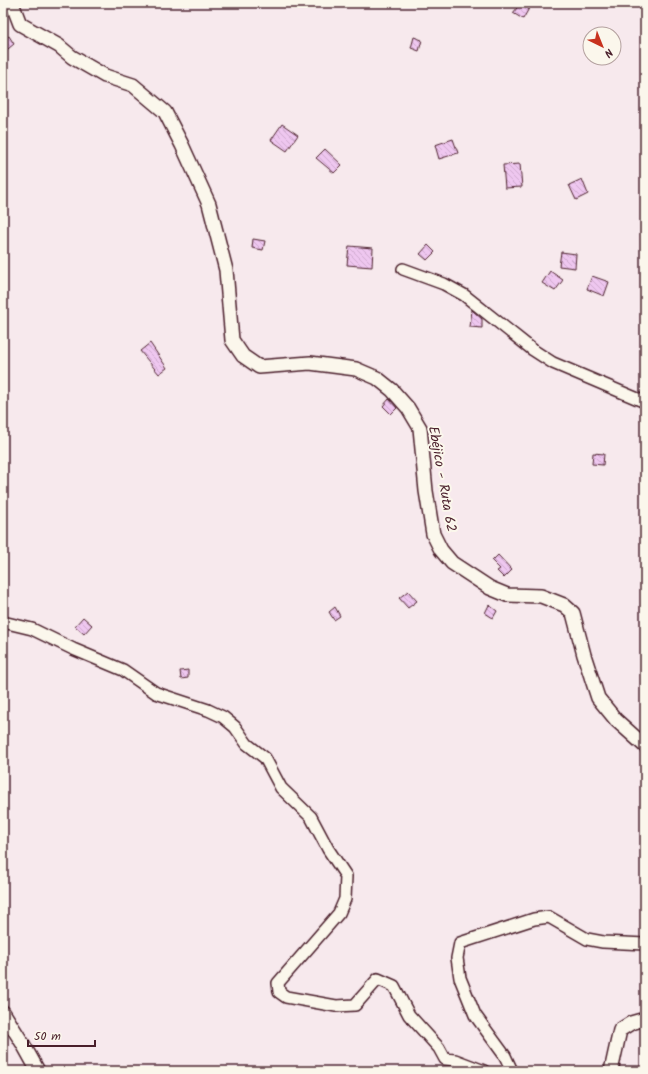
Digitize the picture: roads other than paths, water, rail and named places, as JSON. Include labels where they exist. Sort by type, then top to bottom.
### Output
[{"type":"street","name":"Ebéjico - Ruta 62","points":[[12,3],[20,24],[59,46],[72,57],[105,76],[133,85],[165,112],[209,204],[226,270],[232,340],[243,356],[259,367],[310,363],[356,368],[377,378],[392,390],[408,408],[420,428],[426,491],[433,534],[441,550],[452,563],[490,588],[507,595],[541,596],[564,605],[573,612],[584,655],[598,698],[616,720],[645,746]]},
{"type":"street","points":[[403,268],[444,284],[464,295],[533,350],[553,363],[645,402]]},
{"type":"street","points":[[3,622],[32,629],[73,649],[123,670],[156,693],[208,710],[223,717],[235,727],[246,744],[265,758],[281,788],[311,817],[328,849],[346,876],[344,899],[339,913],[278,983],[279,992],[286,997],[336,1006],[355,1005],[378,979],[394,986],[409,1016],[439,1048],[445,1060],[455,1060],[484,1071]]},
{"type":"street","points":[[512,1071],[505,1056],[474,1015],[460,978],[457,958],[460,943],[534,919],[549,917],[587,938],[604,942],[645,944]]},
{"type":"street","points":[[3,1012],[38,1071]]},
{"type":"street","points":[[611,1071],[620,1030],[631,1023],[645,1019]]}]
